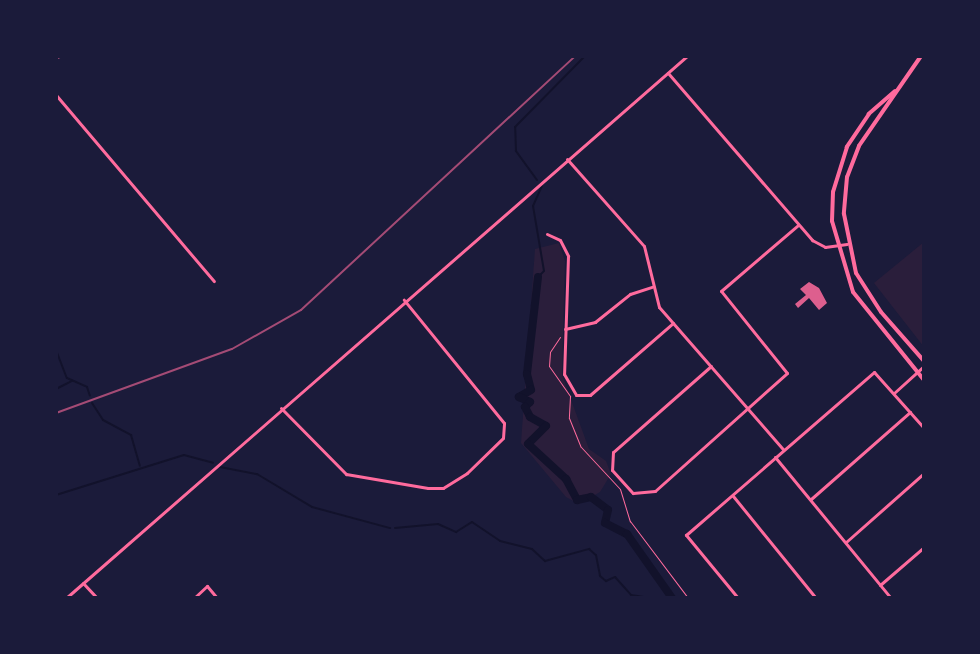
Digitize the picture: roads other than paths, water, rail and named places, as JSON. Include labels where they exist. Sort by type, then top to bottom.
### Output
[{"type":"main road","points":[[921,56],[873,121],[854,158],[845,197],[847,244],[856,273],[881,312],[924,364]]},
{"type":"main road","points":[[900,87],[862,123],[843,158],[832,205],[836,246],[847,281],[872,319],[924,380]]},
{"type":"main road","points":[[872,319],[881,312]]},
{"type":"street","points":[[66,598],[687,56]]},
{"type":"street","points":[[668,73],[818,245],[847,244]]},
{"type":"street","points":[[56,95],[214,281]]},
{"type":"street","points":[[567,159],[644,246],[652,287],[673,323],[783,450]]},
{"type":"street","points":[[711,366],[617,447],[610,460],[625,487],[647,495],[787,373],[721,291],[798,225]]},
{"type":"street","points":[[547,234],[560,240],[568,256],[564,374],[569,387],[583,397],[673,323]]},
{"type":"street","points":[[565,330],[595,322],[630,294],[652,287]]},
{"type":"street","points":[[281,408],[338,470],[353,476],[443,488],[494,448],[503,438],[504,423],[404,300]]},
{"type":"street","points":[[894,393],[924,364]]},
{"type":"street","points":[[738,598],[686,535],[874,372],[924,428]]},
{"type":"street","points":[[810,500],[910,412]]},
{"type":"street","points":[[775,457],[891,598]]},
{"type":"street","points":[[845,542],[924,473]]},
{"type":"street","points":[[733,496],[816,598]]},
{"type":"street","points":[[880,585],[924,547]]},
{"type":"street","points":[[83,583],[97,598]]},
{"type":"street","points":[[194,598],[207,586],[217,598]]},
{"type":"waterway","points":[[537,180],[516,151],[515,127],[585,56]]},
{"type":"waterway","points":[[538,277],[544,271],[533,206],[542,186]]},
{"type":"waterway","points":[[538,277],[527,374],[531,390],[519,397],[530,402],[525,407],[530,417],[546,426],[528,444],[566,479],[577,500],[591,497],[608,510],[605,523],[627,534],[672,598]]},
{"type":"waterway","points":[[56,350],[67,378],[87,387],[90,396]]},
{"type":"waterway","points":[[56,389],[72,381]]},
{"type":"waterway","points":[[92,403],[103,420],[131,435],[140,466]]},
{"type":"waterway","points":[[56,495],[184,455],[213,463]]},
{"type":"waterway","points":[[220,467],[257,474],[312,507],[390,528]]},
{"type":"waterway","points":[[395,528],[438,524],[456,532],[472,522],[500,541],[532,549],[545,561],[589,549],[596,555],[600,576],[606,581],[615,577],[631,595],[650,598]]},
{"type":"railway","points":[[56,413],[232,349],[301,310],[575,56]]}]
